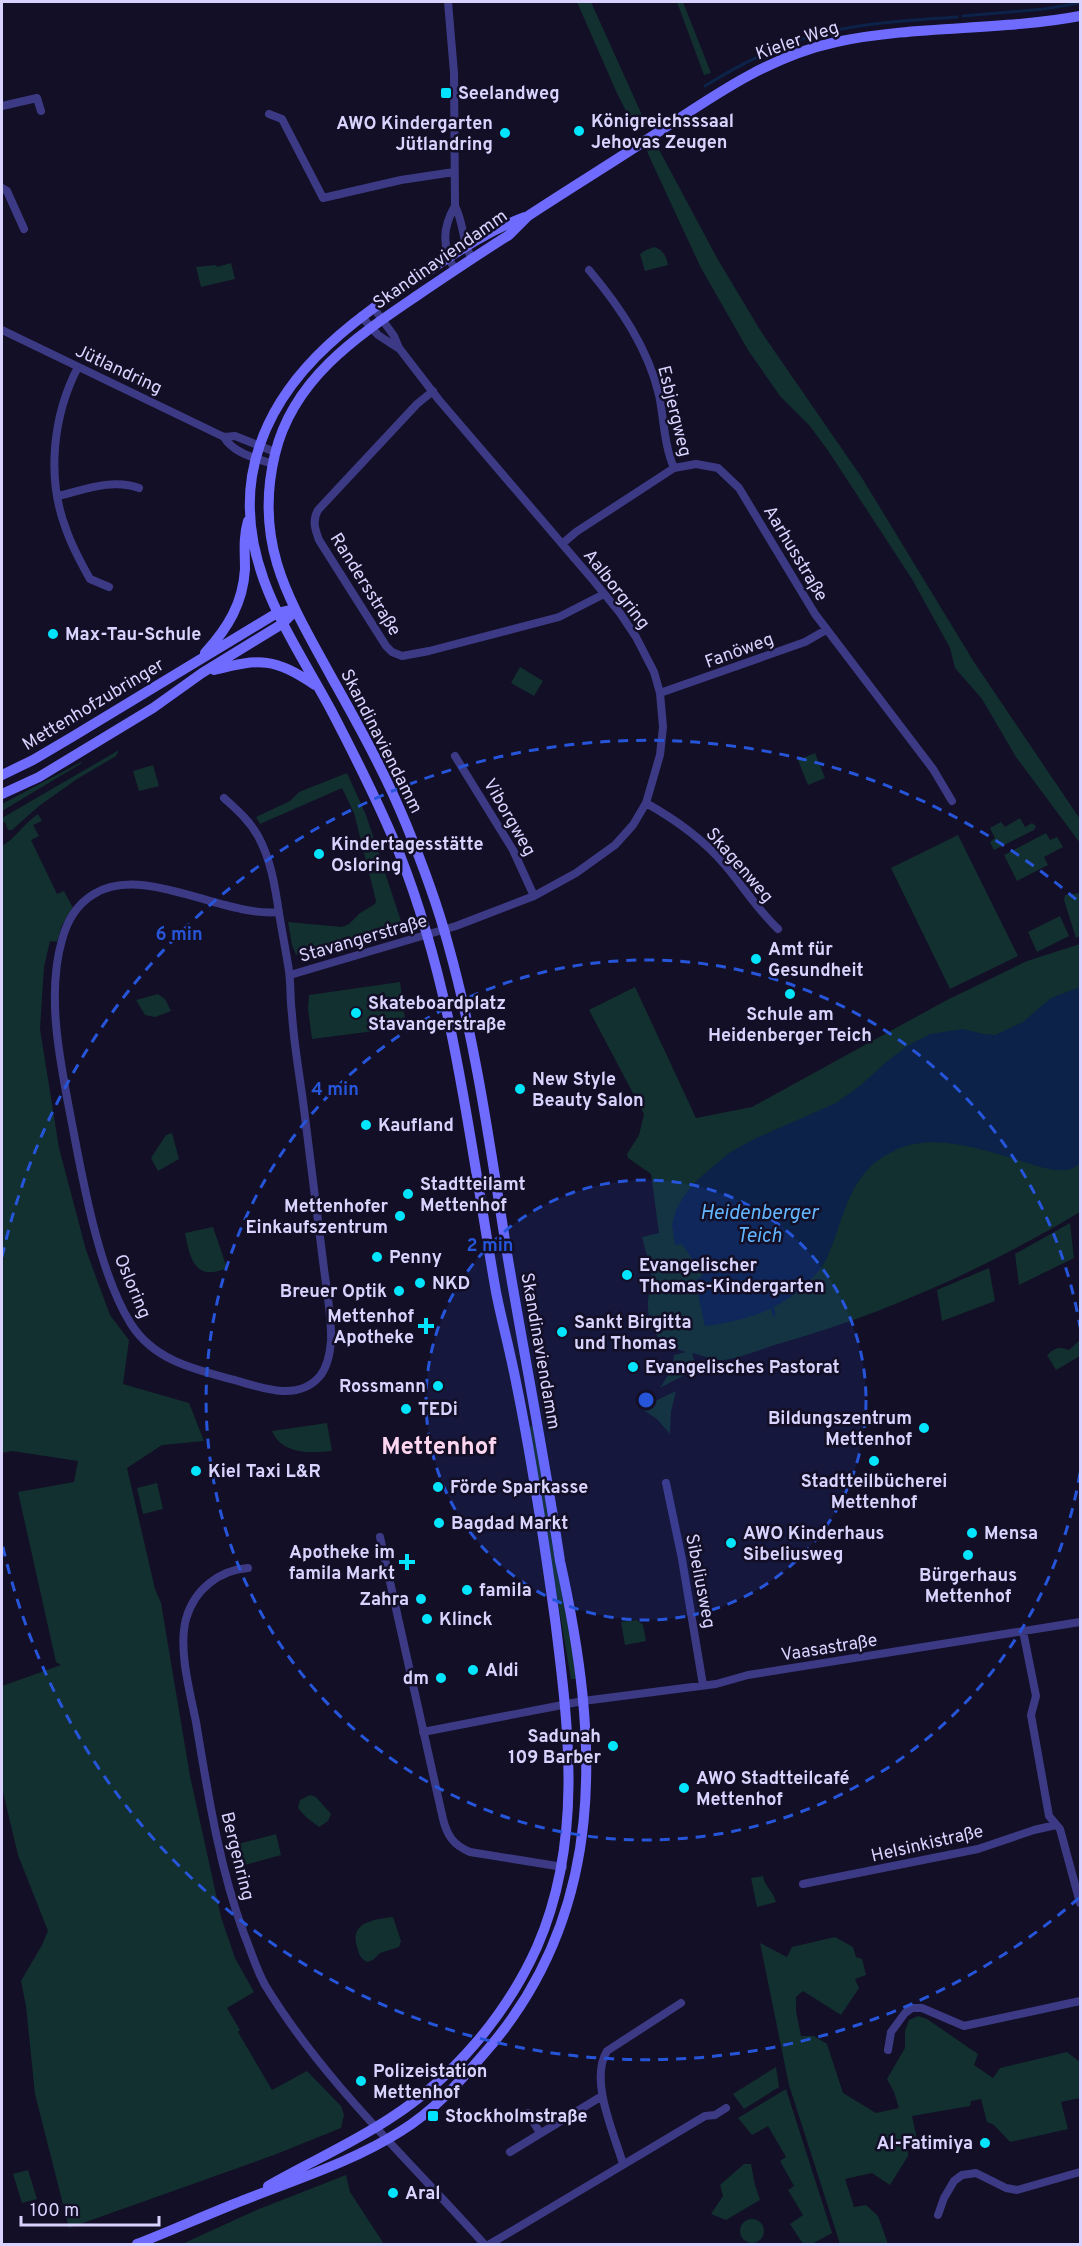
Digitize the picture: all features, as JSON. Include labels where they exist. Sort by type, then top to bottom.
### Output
[{"type":"main road","name":"Kieler Weg","points":[[650,138],[737,81],[771,64],[815,48],[868,36],[1039,22],[1080,16]]},
{"type":"main road","name":"Skandinaviendamm","points":[[245,2199],[377,2127],[403,2109],[472,2048],[517,1986],[536,1948],[550,1913],[563,1866],[568,1821],[566,1704],[546,1552],[450,1028],[427,936],[408,876],[376,798],[282,624],[259,570],[251,533],[252,477],[256,458],[275,410],[295,381],[329,344],[361,316],[448,258],[505,224],[528,216],[650,138]]},
{"type":"main road","name":"Skandinaviendamm","points":[[137,2244],[245,2199],[328,2168],[388,2139],[408,2127],[436,2104],[491,2047],[528,1998],[557,1937],[576,1879],[586,1808],[586,1755],[575,1629],[560,1561],[477,1076],[444,930],[413,842],[387,781],[295,610],[282,581],[272,548],[268,500],[275,452],[288,419],[307,386],[333,357],[381,319],[511,234],[528,216]]},
{"type":"main road","points":[[196,662],[223,632],[238,605],[244,569],[244,536],[250,513]]},
{"type":"main road","name":"Mettenhofzubringer","points":[[2,775],[62,743],[277,613],[295,610]]},
{"type":"main road","name":"Mettenhofzubringer","points":[[2,794],[39,777],[175,694],[202,673],[282,624],[295,610]]},
{"type":"main road","name":"Skandinaviendamm","points":[[202,673],[248,662],[270,662],[291,669],[318,687]]},
{"type":"street","points":[[448,2],[454,73],[454,206],[446,220],[444,241],[448,258],[455,270]]},
{"type":"street","points":[[2,106],[37,98],[41,111]]},
{"type":"street","points":[[269,114],[282,119],[323,198],[401,180],[454,172]]},
{"type":"street","points":[[2,188],[7,191],[24,229]]},
{"type":"street","points":[[454,206],[461,217],[466,248],[472,259]]},
{"type":"street","name":"Esbjergweg","points":[[589,270],[607,291],[643,349],[656,384],[669,457],[674,468]]},
{"type":"street","name":"Aalborgring","points":[[373,307],[394,336],[399,348],[433,391],[604,594],[636,637],[654,672],[660,693],[663,718],[662,742],[654,783],[633,825],[615,845],[591,864],[534,896],[444,930]]},
{"type":"street","name":"Aalborgring","points":[[361,316],[386,341],[399,348]]},
{"type":"street","name":"Jütlandring","points":[[2,330],[224,436],[235,436],[275,452]]},
{"type":"street","points":[[78,367],[69,384],[55,436],[58,496],[65,527],[90,579],[109,587]]},
{"type":"street","name":"Randersstraße","points":[[433,391],[423,398],[389,434],[318,510],[314,518],[320,540],[386,646],[392,652],[402,656],[429,651],[559,617],[604,594]]},
{"type":"street","name":"Jütlandring","points":[[224,436],[229,445],[273,464]]},
{"type":"street","name":"Aarhusstraße","points":[[562,544],[576,532],[674,468],[696,464],[718,468],[739,488],[796,585],[826,630],[933,769],[952,801]]},
{"type":"street","points":[[58,496],[110,484],[139,488]]},
{"type":"street","name":"Fanöweg","points":[[660,693],[805,642],[826,630]]},
{"type":"street","name":"Viborgweg","points":[[455,756],[513,850],[534,896]]},
{"type":"street","name":"Osloring","points":[[224,798],[244,815],[259,838],[274,880],[290,975],[294,1035],[315,1193],[331,1340],[327,1365],[319,1377],[300,1389],[285,1391],[258,1387],[184,1366],[154,1350],[140,1337],[129,1321],[104,1261],[80,1171],[62,1068],[55,1010],[59,950],[68,923],[80,905],[99,891],[122,885],[147,885],[256,912],[279,912]]},
{"type":"street","name":"Skagenweg","points":[[646,803],[684,826],[703,841],[723,862],[759,911],[778,929]]},
{"type":"street","name":"Stavangerstraße","points":[[290,975],[444,930]]},
{"type":"street","name":"Sibeliusweg","points":[[666,1483],[682,1558],[703,1685]]},
{"type":"street","points":[[380,1537],[449,1838],[456,1845],[470,1852],[563,1866]]},
{"type":"street","name":"Bergenring","points":[[248,1568],[231,1570],[208,1584],[193,1603],[184,1628],[186,1664],[220,1856],[239,1920],[264,1983],[312,2054],[388,2139]]},
{"type":"street","name":"Vaasastraße","points":[[583,1701],[703,1685],[748,1675],[1080,1622]]},
{"type":"street","points":[[1023,1631],[1036,1696],[1031,1715],[1049,1816],[1064,1843],[1080,1903]]},
{"type":"street","points":[[423,1732],[583,1701]]},
{"type":"street","name":"Helsinkistraße","points":[[803,1884],[978,1849],[1056,1825]]},
{"type":"street","points":[[888,2050],[891,2032],[905,2013],[912,2008],[922,2008],[964,2026],[1080,2001]]},
{"type":"street","points":[[623,2164],[602,2096],[601,2061],[607,2051],[681,2003]]},
{"type":"street","points":[[510,2152],[602,2096]]},
{"type":"street","points":[[490,2244],[705,2116],[716,2115],[726,2109]]},
{"type":"street","points":[[528,2113],[540,2133]]},
{"type":"street","points":[[388,2139],[484,2244]]},
{"type":"street","points":[[938,2215],[944,2198],[954,2181],[962,2175],[976,2173],[1006,2188],[1017,2190],[1080,2172]]},
{"type":"green space","points":[[577,2],[591,2],[646,124],[636,131],[616,91]]},
{"type":"green space","points":[[677,2],[683,2],[711,73],[704,75]]},
{"type":"green space","points":[[656,144],[717,258],[760,330],[862,478],[974,662],[1080,819],[1080,843],[1016,757],[982,699],[955,668],[950,648],[912,579],[829,452],[809,425],[780,396],[748,350],[701,268],[648,154],[647,150]]},
{"type":"green space","points":[[654,247],[664,253],[668,265],[645,271],[640,254]]},
{"type":"green space","points":[[231,263],[235,279],[201,287],[196,267],[216,265],[217,267]]},
{"type":"green space","points":[[520,667],[543,681],[534,696],[511,683]]},
{"type":"green space","points":[[119,750],[116,756],[77,779],[39,806],[12,830],[8,830],[5,822],[2,823],[2,818]]},
{"type":"green space","points":[[815,753],[825,778],[808,785],[798,760]]},
{"type":"green space","points":[[82,763],[2,811],[2,804]]},
{"type":"green space","points":[[153,765],[159,786],[139,791],[133,771]]},
{"type":"green space","points":[[347,773],[366,815],[401,921],[393,926],[296,955],[288,922],[342,927],[375,904],[354,813],[342,788],[260,824],[256,817],[290,801],[299,792]]},
{"type":"green space","points":[[38,814],[42,821],[33,825],[39,836],[31,840],[57,894],[64,891],[73,908],[62,925],[57,942],[50,941],[44,967],[40,1029],[59,1148],[86,1250],[110,1315],[129,1340],[123,1384],[189,1403],[204,1441],[162,1445],[127,1468],[155,1589],[161,1603],[190,1776],[221,1917],[235,1958],[254,1992],[227,2008],[240,2030],[238,2032],[272,2090],[307,2071],[341,2106],[344,2115],[341,2128],[274,2155],[69,2228],[35,2094],[26,2006],[21,1981],[48,1931],[18,1855],[2,1788],[2,1686],[61,1665],[56,1662],[18,1492],[74,1482],[78,1461],[12,1451],[2,1453],[2,846]]},
{"type":"green space","points":[[1020,818],[1025,827],[1032,823],[1036,826],[1034,830],[994,850],[990,842],[995,838],[990,828],[1001,822],[1005,827]]},
{"type":"green space","points":[[1046,833],[1050,840],[1057,837],[1063,847],[1044,857],[1048,865],[1017,881],[1004,855]]},
{"type":"green space","points":[[958,835],[1018,956],[950,989],[891,868]]},
{"type":"green space","points":[[1080,893],[1080,936],[1076,938],[1064,900],[1065,895]]},
{"type":"green space","points":[[1060,916],[1069,936],[1037,952],[1028,932]]},
{"type":"green space","points":[[1080,944],[1080,1212],[974,1269],[862,1317],[730,1359],[716,1360],[692,1353],[695,1363],[692,1371],[660,1388],[673,1367],[674,1355],[686,1352],[669,1345],[656,1335],[648,1311],[652,1277],[642,1237],[659,1233],[651,1174],[628,1158],[627,1154],[639,1135],[644,1114],[589,1010],[635,987],[696,1118],[752,1107],[945,1001],[1027,961]]},
{"type":"green space","name":"Skateboardplatz Stavangerstraße","points":[[400,982],[406,1027],[312,1039],[308,1009],[309,995]]},
{"type":"green space","points":[[158,994],[165,999],[171,1011],[155,1017],[145,1015],[136,1000]]},
{"type":"green space","points":[[172,1133],[179,1159],[158,1171],[151,1158],[166,1135]]},
{"type":"green space","points":[[1070,1223],[1074,1258],[1019,1285],[1015,1254]]},
{"type":"green space","points":[[213,1227],[227,1268],[208,1272],[196,1266],[189,1251],[185,1233]]},
{"type":"green space","points":[[989,1268],[995,1301],[942,1321],[937,1290]]},
{"type":"green space","points":[[1080,1340],[1080,1356],[1056,1370],[1047,1355],[1057,1348],[1069,1350]]},
{"type":"green space","points":[[676,1391],[671,1412],[670,1434],[657,1419],[637,1406]]},
{"type":"green space","points":[[327,1423],[332,1451],[298,1451],[283,1445],[272,1431]]},
{"type":"green space","points":[[533,1426],[576,1679],[571,1679],[528,1427]]},
{"type":"green space","points":[[157,1483],[163,1509],[143,1514],[137,1488]]},
{"type":"green space","points":[[637,1620],[643,1625],[646,1641],[625,1645],[621,1622]]},
{"type":"green space","points":[[310,1795],[316,1797],[331,1814],[328,1821],[319,1827],[298,1808],[300,1800]]},
{"type":"green space","points":[[276,1834],[281,1855],[241,1866],[235,1845]]},
{"type":"green space","points":[[763,1876],[776,1902],[757,1907],[751,1878]]},
{"type":"green space","points":[[393,1917],[401,1941],[399,1947],[380,1953],[367,1962],[358,1952],[357,1932],[365,1923]]},
{"type":"green space","points":[[835,1937],[853,1947],[856,1957],[862,1959],[866,1975],[855,1979],[859,1988],[841,2015],[803,1991],[796,1997],[801,2036],[814,2036],[827,2044],[843,2093],[876,2113],[899,2108],[887,2079],[905,2048],[905,2031],[909,2020],[918,2016],[927,2019],[978,2054],[974,2065],[993,2078],[1000,2068],[1067,2052],[1080,2062],[1080,2098],[1061,2102],[1068,2129],[1010,2142],[994,2125],[987,2122],[981,2099],[971,2101],[970,2106],[912,2116],[917,2139],[908,2142],[908,2156],[890,2185],[872,2173],[845,2179],[854,2207],[866,2205],[878,2216],[888,2244],[840,2244],[789,2085],[760,1943],[787,1957],[792,1947]]},
{"type":"green space","points":[[776,2067],[779,2087],[744,2109],[733,2094]]},
{"type":"green space","points":[[786,2089],[832,2233],[812,2244],[803,2244],[790,2224],[803,2215],[788,2190],[794,2186],[780,2161],[786,2157],[768,2126],[752,2135],[738,2118]]},
{"type":"green space","points":[[744,2164],[751,2164],[760,2200],[726,2220],[711,2214],[723,2196],[720,2185]]},
{"type":"green space","points":[[28,2170],[37,2199],[22,2203],[13,2174]]},
{"type":"green space","points":[[346,2175],[350,2192],[384,2244],[182,2244],[259,2209]]},
{"type":"green space","points":[[752,2219],[757,2220],[763,2226],[763,2236],[757,2242],[752,2243],[747,2242],[741,2236],[740,2231],[741,2226],[747,2220]]},
{"type":"water","name":"Heidenberger Teich","points":[[1080,987],[1080,1163],[1069,1170],[1043,1168],[975,1148],[942,1143],[911,1145],[896,1150],[867,1170],[858,1183],[850,1196],[825,1262],[804,1286],[782,1303],[758,1314],[705,1326],[695,1281],[703,1275],[682,1244],[675,1245],[672,1225],[676,1210],[695,1182],[729,1153],[754,1139],[836,1103],[907,1046],[930,1034],[963,1029],[995,1035],[1023,1022],[1051,998]]},
{"type":"waterway","points":[[963,16],[1044,9],[1080,3]]},
{"type":"waterway","points":[[705,86],[768,52],[819,34],[882,23],[957,17]]},
{"type":"waterway","points":[[773,1309],[774,1315]]},
{"type":"place","name":"Seelandweg","points":[[446,93]]},
{"type":"place","name":"Königreichsssaal Jehovas Zeugen","points":[[579,131]]},
{"type":"place","name":"AWO Kindergarten Jütlandring","points":[[505,133]]},
{"type":"place","name":"Max-Tau-Schule","points":[[53,634]]},
{"type":"place","name":"Kindertagesstätte Osloring","points":[[319,854]]},
{"type":"place","name":"Amt für Gesundheit","points":[[756,959]]},
{"type":"place","name":"Schule am Heidenberger Teich","points":[[790,994]]},
{"type":"place","name":"Skateboardplatz Stavangerstraße","points":[[356,1013]]},
{"type":"place","name":"New Style Beauty Salon","points":[[520,1089]]},
{"type":"place","name":"Kaufland","points":[[366,1125]]},
{"type":"place","name":"Stadtteilamt Mettenhof","points":[[408,1194]]},
{"type":"place","name":"Mettenhofer Einkaufszentrum","points":[[400,1216]]},
{"type":"place","name":"Penny","points":[[377,1257]]},
{"type":"place","name":"Evangelischer Thomas-Kindergarten","points":[[627,1275]]},
{"type":"place","name":"NKD","points":[[420,1283]]},
{"type":"place","name":"Breuer Optik","points":[[399,1291]]},
{"type":"place","name":"Mettenhof Apotheke","points":[[426,1326]]},
{"type":"place","name":"Sankt Birgitta und Thomas","points":[[562,1332]]},
{"type":"place","name":"Evangelisches Pastorat","points":[[633,1367]]},
{"type":"place","name":"Rossmann","points":[[438,1386]]},
{"type":"place","name":"TEDi","points":[[406,1409]]},
{"type":"place","name":"Bildungszentrum Mettenhof","points":[[924,1428]]},
{"type":"place","name":"Stadtteilbücherei Mettenhof","points":[[874,1461]]},
{"type":"place","name":"Kiel Taxi L&R","points":[[196,1471]]},
{"type":"place","name":"Förde Sparkasse","points":[[438,1487]]},
{"type":"place","name":"Bagdad Markt","points":[[439,1523]]},
{"type":"place","name":"Mensa","points":[[972,1533]]},
{"type":"place","name":"AWO Kinderhaus Sibeliusweg","points":[[731,1543]]},
{"type":"place","name":"Bürgerhaus Mettenhof","points":[[968,1555]]},
{"type":"place","name":"Apotheke im famila Markt","points":[[407,1562]]},
{"type":"place","name":"famila","points":[[467,1590]]},
{"type":"place","name":"Zahra","points":[[421,1599]]},
{"type":"place","name":"Klinck","points":[[427,1619]]},
{"type":"place","name":"Aldi","points":[[473,1670]]},
{"type":"place","name":"dm","points":[[441,1678]]},
{"type":"place","name":"Sadunah 109 Barber","points":[[613,1746]]},
{"type":"place","name":"AWO Stadtteilcafé Mettenhof","points":[[684,1788]]},
{"type":"place","name":"Polizeistation Mettenhof","points":[[361,2081]]},
{"type":"place","name":"Stockholmstraße","points":[[433,2116]]},
{"type":"place","name":"Al-Fatimiya","points":[[985,2143]]},
{"type":"place","name":"Aral","points":[[393,2193]]},
{"type":"district","name":"Mettenhof","points":[[439,1446]]}]
